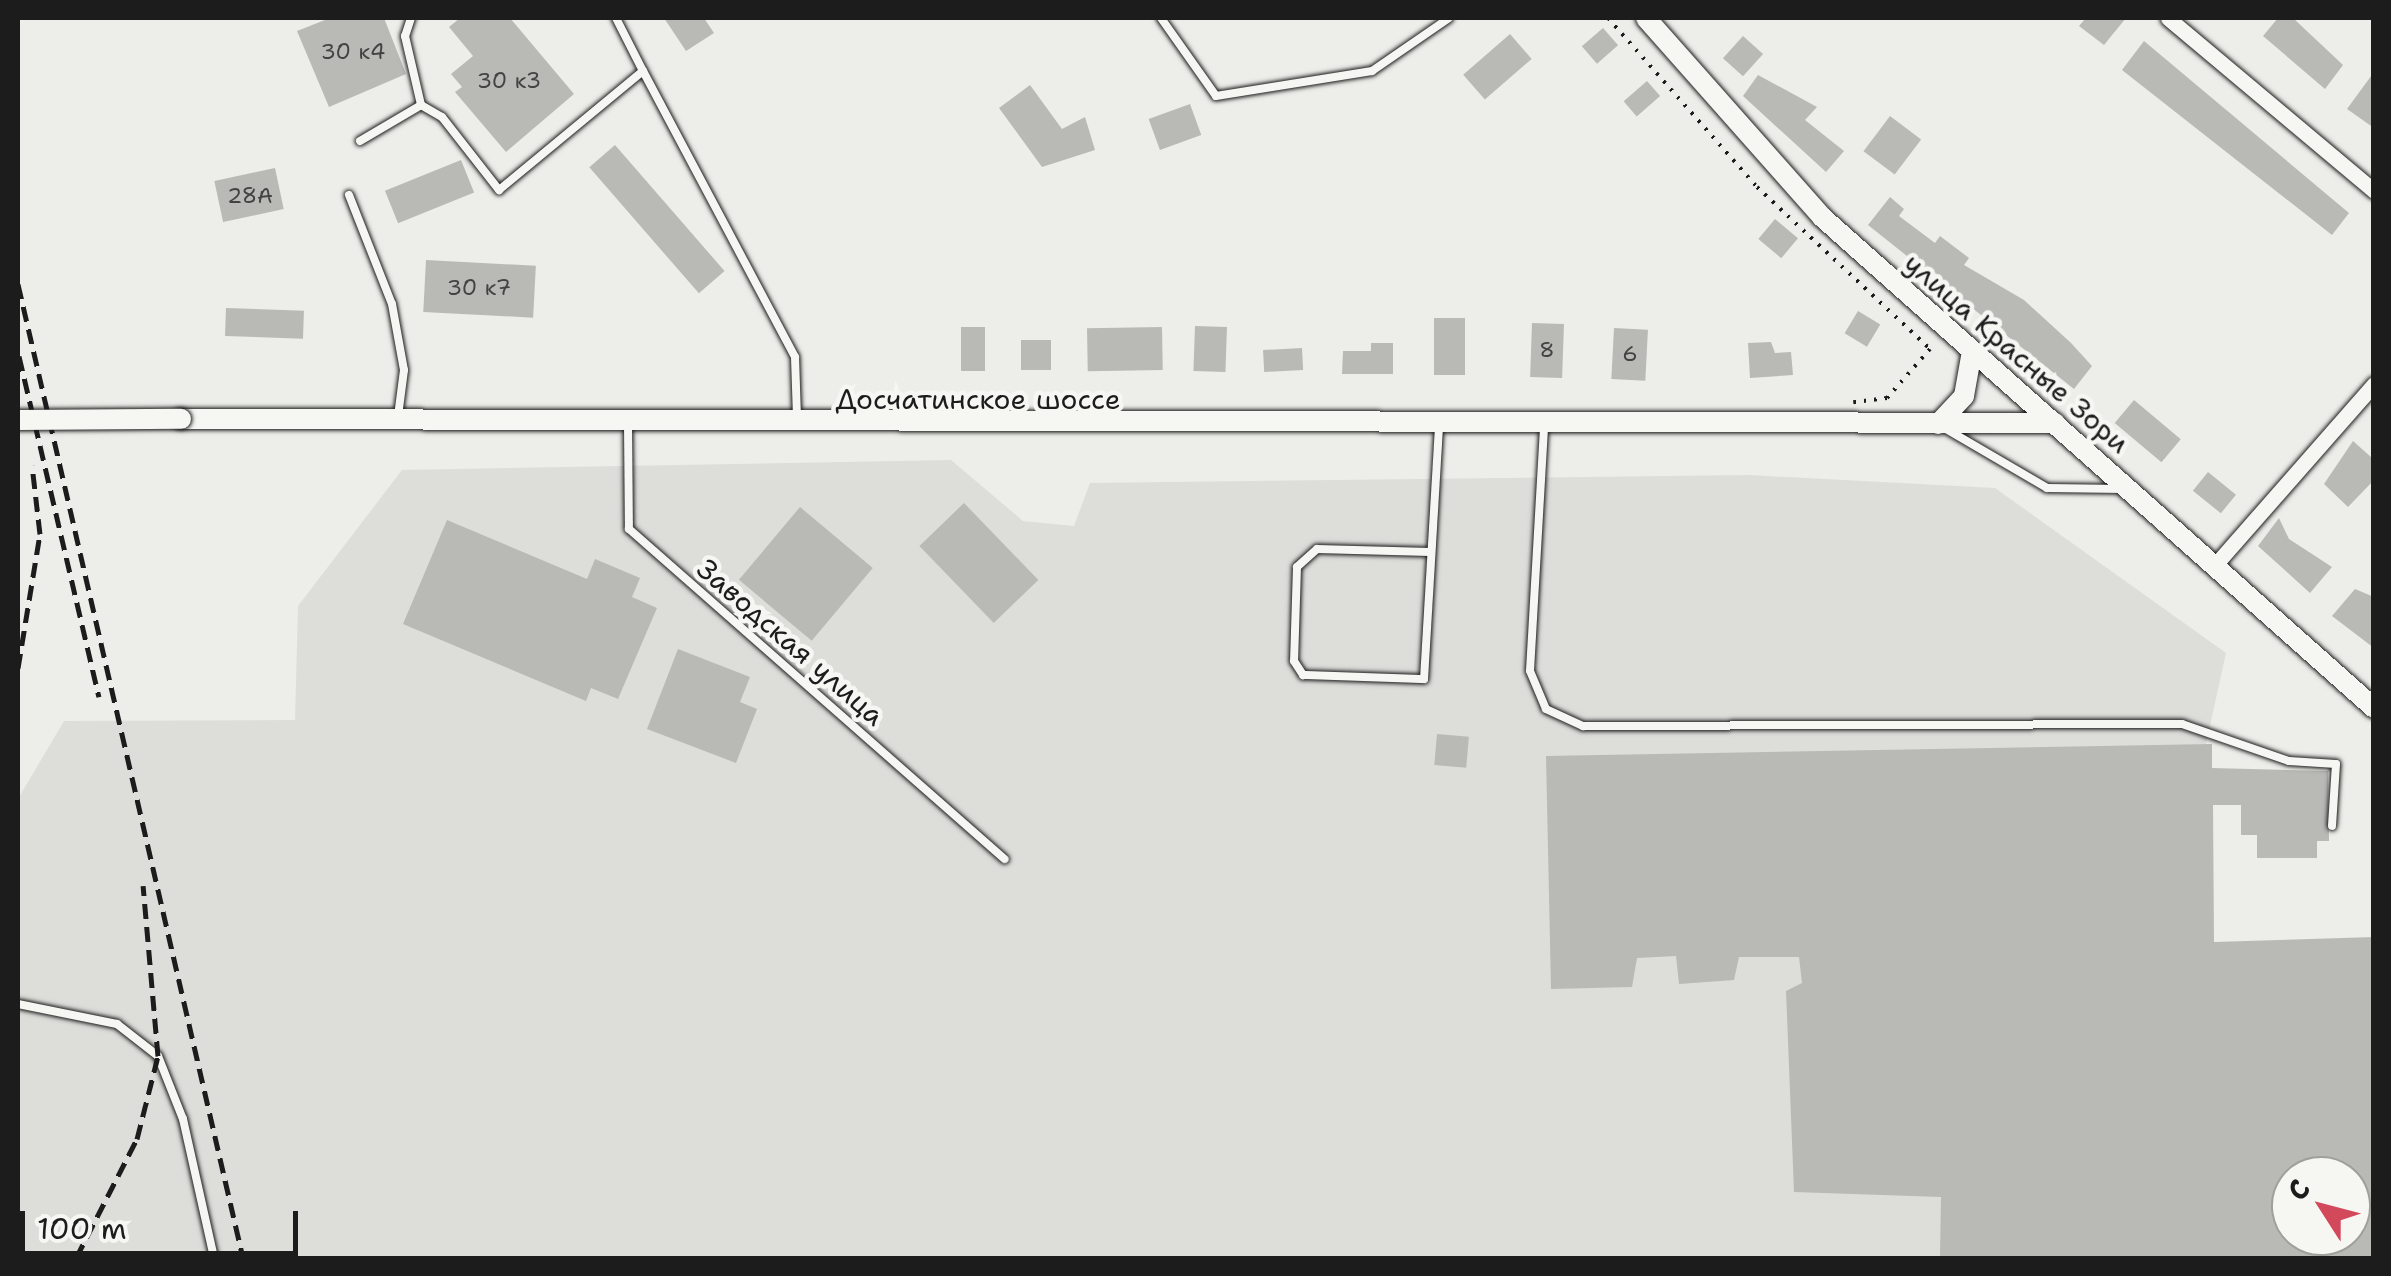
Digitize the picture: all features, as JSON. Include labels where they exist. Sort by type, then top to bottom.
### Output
[{"type":"street","name":"улица Красные Зори","points":[[1646,18],[1800,194],[2374,708]]},
{"type":"street","points":[[2168,18],[2374,191]]},
{"type":"street","points":[[1938,424],[1964,396],[1972,350]]},
{"type":"street","points":[[2215,565],[2374,384]]},
{"type":"street","name":"Досчатинское шоссе","points":[[18,420],[398,419],[797,426],[1439,428],[2055,423]]},
{"type":"lane","points":[[412,18],[404,36],[421,106]]},
{"type":"lane","points":[[616,18],[795,357],[797,426]]},
{"type":"lane","points":[[1161,18],[1216,96],[1372,71],[1449,18]]},
{"type":"lane","points":[[421,106],[442,116],[499,190],[643,71]]},
{"type":"lane","points":[[360,141],[421,106]]},
{"type":"lane","points":[[350,195],[392,304],[404,370],[398,419]]},
{"type":"lane","name":"Заводская улица","points":[[628,423],[629,529],[1004,859]]},
{"type":"lane","points":[[1938,424],[2047,488],[2128,488]]},
{"type":"lane","points":[[1430,552],[1317,549],[1297,567],[1294,660],[1302,675],[1424,679],[1439,428]]},
{"type":"lane","points":[[1544,428],[1530,671],[1546,708],[1584,726],[2182,724],[2289,761],[2336,764],[2332,826]]},
{"type":"lane","points":[[18,1004],[117,1024],[158,1056],[183,1119],[214,1258]]},
{"type":"path","points":[[1608,18],[1757,187],[1930,349],[1887,398],[1858,401]]},
{"type":"shaded area","points":[[951,460],[1023,521],[1074,526],[1090,483],[1749,475],[1995,488],[2226,653],[2202,762],[2207,960],[2373,956],[2373,1258],[18,1258],[18,799],[64,721],[295,720],[298,606],[402,470]]},
{"type":"building","points":[[330,18],[384,18],[406,74],[329,107],[297,31]]},
{"type":"building","points":[[460,18],[510,18],[574,94],[506,152],[455,92],[462,87],[451,74],[473,56],[449,27]]},
{"type":"building","points":[[664,18],[704,18],[714,33],[686,51]]},
{"type":"building","points":[[2086,18],[2126,18],[2104,45],[2079,26]]},
{"type":"building","points":[[2278,18],[2293,18],[2343,65],[2325,89],[2263,36]]},
{"type":"building","points":[[1603,28],[1618,45],[1597,64],[1582,46]]},
{"type":"building","points":[[1510,34],[1532,59],[1485,100],[1463,75]]},
{"type":"building","points":[[1743,36],[1763,54],[1743,76],[1723,58]]},
{"type":"building","points":[[2144,41],[2349,213],[2332,235],[2122,70]]},
{"type":"building","points":[[2374,72],[2374,128],[2347,109]]},
{"type":"building","points":[[1758,75],[1817,107],[1805,120],[1844,151],[1826,172],[1743,96]]},
{"type":"building","points":[[1647,81],[1660,96],[1637,116],[1624,101]]},
{"type":"building","points":[[1030,85],[1062,129],[1085,117],[1095,150],[1042,167],[999,108]]},
{"type":"building","points":[[1190,104],[1201,135],[1160,150],[1149,119]]},
{"type":"building","points":[[1890,116],[1921,139],[1895,175],[1864,151]]},
{"type":"building","points":[[615,145],[725,271],[699,293],[589,167]]},
{"type":"building","points":[[461,160],[474,192],[398,223],[385,191]]},
{"type":"building","points":[[275,168],[284,209],[223,222],[214,181]]},
{"type":"building","points":[[1890,197],[1904,209],[1899,216],[1935,243],[1940,236],[1969,258],[1964,265],[2024,300],[2071,343],[2092,366],[2074,389],[1868,225]]},
{"type":"building","points":[[1775,219],[1798,238],[1781,258],[1758,239]]},
{"type":"building","points":[[426,260],[536,266],[533,318],[423,312]]},
{"type":"building","points":[[226,308],[304,311],[303,339],[225,336]]},
{"type":"building","points":[[1858,311],[1880,324],[1867,347],[1845,333]]},
{"type":"building","points":[[1434,318],[1465,318],[1465,375],[1434,375]]},
{"type":"building","points":[[1532,323],[1564,324],[1562,378],[1530,377]]},
{"type":"building","points":[[1195,326],[1227,327],[1225,372],[1193,371]]},
{"type":"building","points":[[961,327],[985,327],[985,371],[961,371]]},
{"type":"building","points":[[1162,327],[1163,370],[1088,371],[1087,328]]},
{"type":"building","points":[[1614,328],[1648,330],[1645,381],[1611,379]]},
{"type":"building","points":[[1021,340],[1051,340],[1051,370],[1021,370]]},
{"type":"building","points":[[1771,342],[1775,353],[1791,352],[1793,375],[1750,378],[1748,343]]},
{"type":"building","points":[[1371,343],[1393,343],[1393,374],[1342,374],[1343,351],[1371,351]]},
{"type":"building","points":[[1302,348],[1303,370],[1264,372],[1263,350]]},
{"type":"building","points":[[2134,400],[2181,439],[2161,462],[2115,423]]},
{"type":"building","points":[[2353,441],[2371,457],[2374,480],[2348,507],[2324,484]]},
{"type":"building","points":[[2208,472],[2236,495],[2221,513],[2193,491]]},
{"type":"building","points":[[964,503],[1038,580],[994,623],[919,546]]},
{"type":"building","points":[[800,507],[873,568],[812,641],[739,580]]},
{"type":"building","points":[[2279,518],[2289,539],[2332,567],[2310,593],[2258,546]]},
{"type":"building","points":[[447,520],[587,579],[595,559],[640,578],[632,597],[657,608],[618,699],[591,688],[586,701],[403,624]]},
{"type":"building","points":[[2355,589],[2374,597],[2374,648],[2332,616]]},
{"type":"building","points":[[678,649],[750,677],[740,702],[757,709],[736,763],[647,729]]},
{"type":"building","points":[[1437,734],[1469,737],[1466,768],[1434,765]]},
{"type":"building","points":[[2212,744],[2212,768],[2328,771],[2329,841],[2317,841],[2317,858],[2257,858],[2257,835],[2241,835],[2241,805],[2213,805],[2214,942],[2374,937],[2374,1258],[1940,1256],[1941,1197],[1794,1192],[1786,991],[1802,983],[1799,957],[1739,957],[1734,980],[1679,984],[1676,956],[1637,958],[1632,987],[1551,989],[1546,756]]},
{"type":"railway","points":[[18,284],[243,1258]]},
{"type":"railway","points":[[19,356],[99,697]]},
{"type":"railway","points":[[18,668],[40,534],[32,465]]},
{"type":"railway","points":[[76,1258],[137,1139],[158,1056],[143,886]]}]
